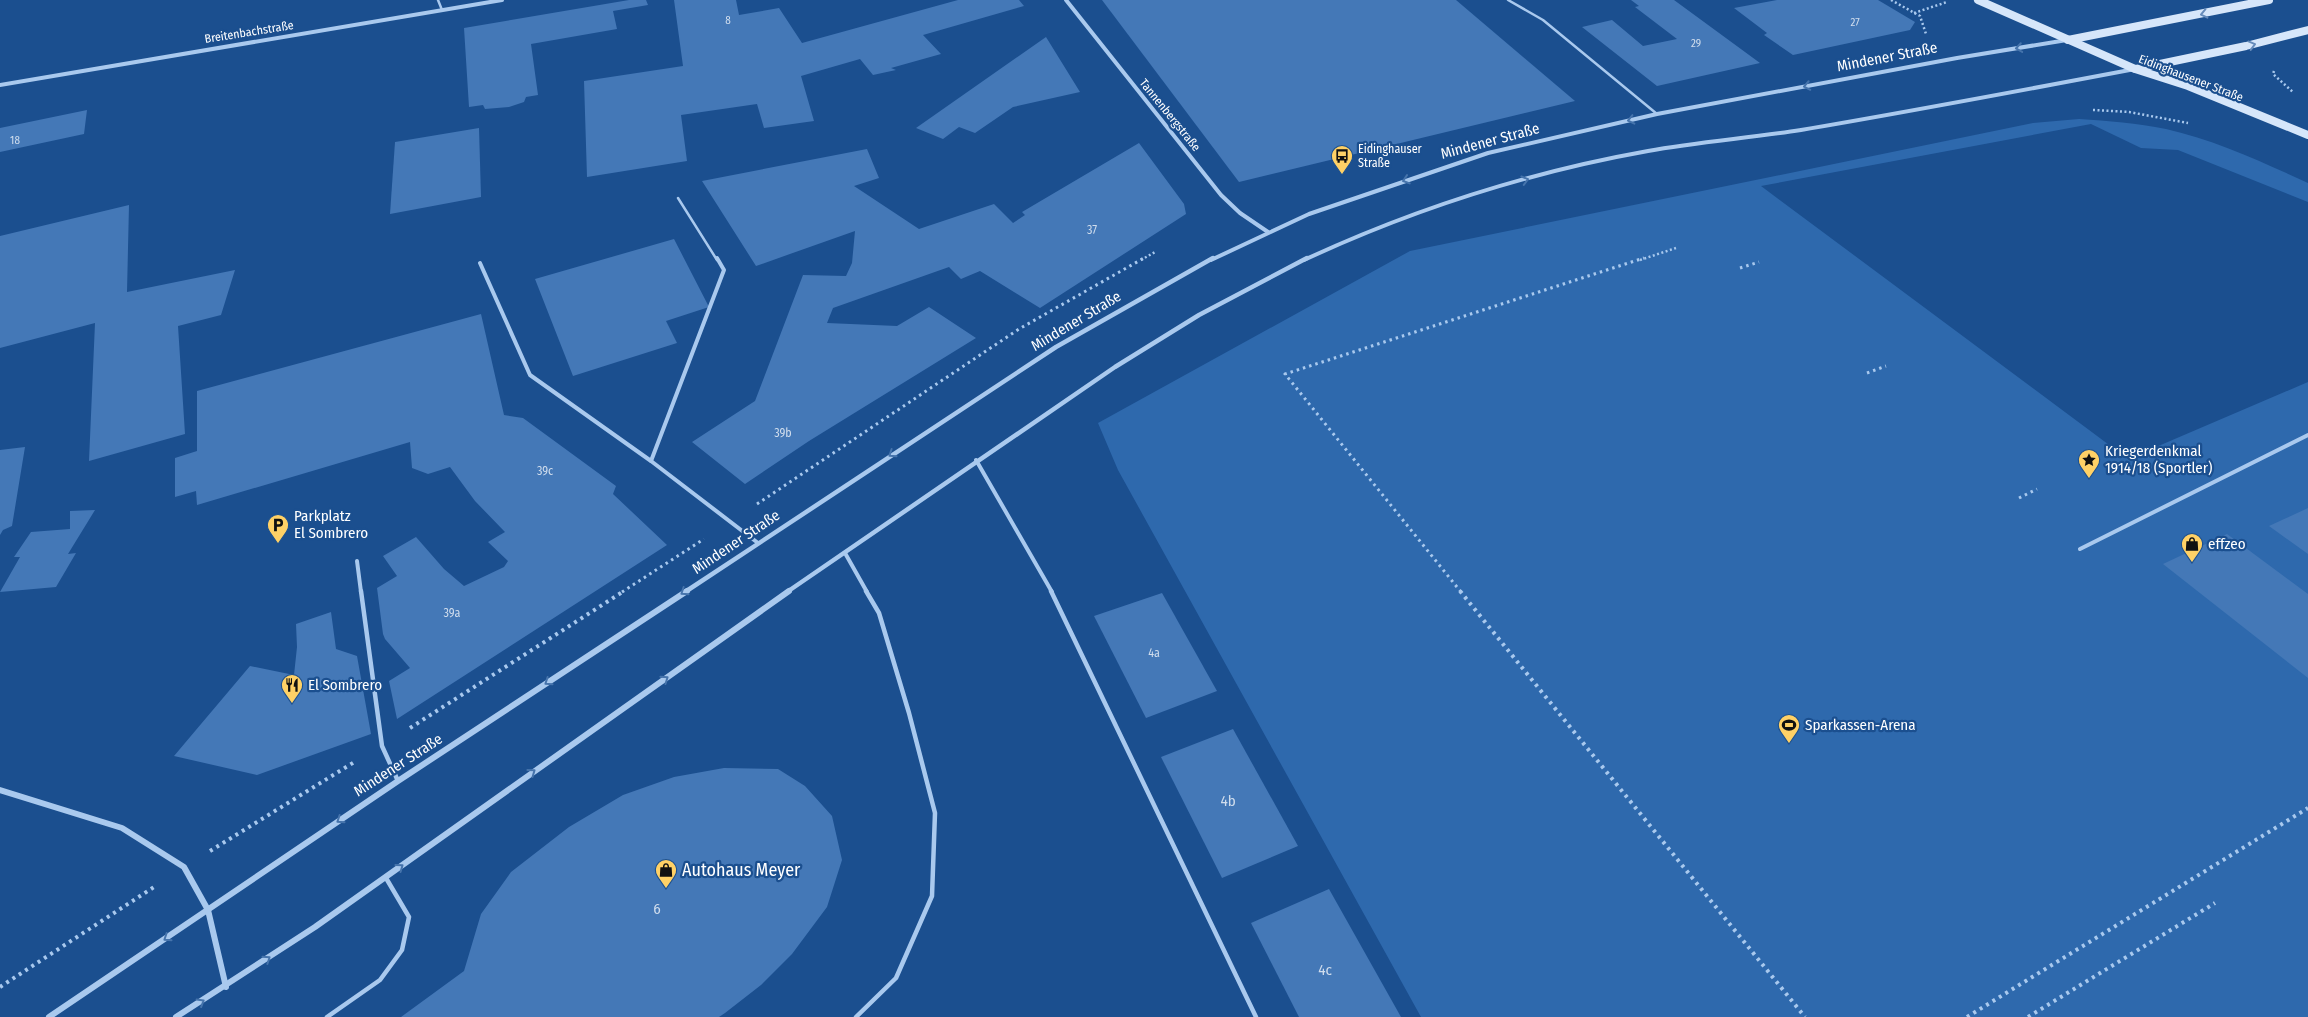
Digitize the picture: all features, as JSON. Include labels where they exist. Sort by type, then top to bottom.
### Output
[{"type":"main road","name":"Eidinghausener Straße","points":[[1978,0],[2135,69],[2188,86],[2308,135]]},
{"type":"main road","name":"Mindener Straße","points":[[2067,40],[2269,0]]},
{"type":"main road","points":[[2135,69],[2246,46],[2308,30]]},
{"type":"street","name":"Breitenbachstraße","points":[[0,84],[502,0]]},
{"type":"street","name":"Tannenbergstraße","points":[[1066,0],[1221,194],[1240,213],[1268,232]]},
{"type":"street","name":"Mindener Straße","points":[[49,1017],[398,781],[1056,347],[1171,280],[1268,232],[1354,197],[1488,153],[1657,114],[1947,60],[2067,40]]},
{"type":"street","points":[[176,1017],[226,987],[386,878],[540,766],[976,460],[1114,366],[1258,282],[1317,253],[1376,229],[1469,197],[1560,171],[1650,151],[1767,136],[2135,69]]},
{"type":"street","points":[[0,790],[122,828],[184,867],[208,910],[226,987]]},
{"type":"lane","points":[[438,0],[442,10]]},
{"type":"lane","points":[[1508,0],[1543,20],[1657,114]]},
{"type":"lane","points":[[651,461],[724,270],[678,198]]},
{"type":"lane","points":[[480,263],[530,375],[651,461],[758,544]]},
{"type":"lane","points":[[2080,549],[2308,435]]},
{"type":"lane","points":[[976,460],[1050,588],[1256,1017]]},
{"type":"lane","points":[[845,553],[878,613],[909,713],[934,812],[932,896],[896,978],[856,1017]]},
{"type":"lane","points":[[357,561],[382,746],[398,781]]},
{"type":"lane","points":[[327,1017],[380,980],[402,950],[409,917],[386,878]]},
{"type":"path","points":[[1914,13],[1953,0]]},
{"type":"path","points":[[1676,248],[1285,374],[1805,1017]]},
{"type":"path","points":[[1740,268],[1759,262]]},
{"type":"path","points":[[1867,372],[1886,366]]},
{"type":"path","points":[[2019,498],[2038,489]]},
{"type":"path","points":[[1967,1017],[2308,808]]},
{"type":"path","points":[[0,987],[184,867]]},
{"type":"path","points":[[2028,1017],[2215,903]]},
{"type":"shaded area","name":"Sparkassen-Arena","points":[[2079,119],[2122,122],[2166,129],[2220,145],[2308,183],[2308,202],[2178,150],[2141,148],[2091,124],[1761,186],[2128,459],[2308,382],[2308,1017],[1421,1017],[1118,470],[1098,423],[1410,251],[2033,123]]},
{"type":"building","points":[[629,0],[646,0],[648,5],[613,11],[617,29],[531,44],[538,95],[526,97],[524,102],[509,107],[485,109],[483,105],[469,107],[464,28]]},
{"type":"building","points":[[674,0],[736,0],[739,15],[779,8],[802,43],[958,0],[1019,0],[1024,6],[923,35],[941,54],[891,68],[896,70],[873,75],[860,59],[801,76],[814,121],[764,128],[757,104],[681,115],[687,161],[587,177],[584,81],[683,66]]},
{"type":"building","points":[[1102,0],[1456,0],[1575,101],[1239,182]]},
{"type":"building","points":[[1631,0],[1674,0],[1760,63],[1657,86],[1582,27],[1612,20],[1643,46],[1677,39],[1635,7],[1639,6]]},
{"type":"building","points":[[1777,0],[1878,0],[1915,22],[1910,30],[1793,55],[1764,35],[1767,33],[1734,8]]},
{"type":"building","points":[[1046,37],[1080,92],[1013,107],[975,133],[959,127],[943,139],[916,128]]},
{"type":"building","points":[[87,110],[84,134],[0,152],[0,128]]},
{"type":"building","points":[[479,128],[481,197],[390,214],[395,142]]},
{"type":"building","points":[[1139,143],[1184,204],[1186,214],[1040,308],[980,271],[961,279],[949,267],[833,308],[827,323],[897,326],[929,307],[976,338],[809,441],[745,484],[692,442],[755,401],[803,275],[846,276],[852,263],[855,231],[756,266],[702,181],[867,149],[879,178],[854,186],[919,229],[994,204],[1013,223],[1025,215],[1022,212]]},
{"type":"building","points":[[129,205],[127,292],[235,270],[221,315],[178,326],[185,434],[89,461],[95,323],[0,348],[0,236]]},
{"type":"building","points":[[674,239],[709,307],[666,321],[677,343],[573,376],[535,279]]},
{"type":"building","points":[[481,314],[504,415],[523,418],[616,486],[613,494],[667,545],[397,719],[389,681],[410,668],[385,639],[383,634],[377,588],[397,576],[383,556],[416,537],[444,569],[464,586],[504,567],[508,561],[488,542],[505,532],[475,501],[450,467],[428,474],[412,468],[410,442],[197,505],[196,491],[175,497],[175,458],[197,451],[197,391]]},
{"type":"building","points":[[25,447],[12,526],[3,530],[0,535],[0,450]]},
{"type":"building","points":[[2308,508],[2308,554],[2269,526]]},
{"type":"building","points":[[95,510],[68,554],[76,553],[56,587],[0,592],[20,557],[14,557],[31,532],[70,529],[70,511]]},
{"type":"building","points":[[2227,534],[2308,594],[2308,678],[2163,564]]},
{"type":"building","points":[[1162,593],[1217,691],[1146,718],[1094,616]]},
{"type":"building","name":"El Sombrero","points":[[331,612],[336,649],[357,656],[371,734],[257,775],[174,756],[250,666],[294,675],[297,647],[296,624]]},
{"type":"building","points":[[1233,729],[1298,846],[1222,878],[1161,757]]},
{"type":"building","name":"Autohaus Meyer","points":[[724,768],[778,769],[805,786],[832,816],[842,860],[827,907],[792,954],[761,985],[725,1013],[719,1017],[401,1017],[464,971],[481,914],[511,872],[569,827],[623,795],[674,777]]},
{"type":"building","points":[[1329,889],[1401,1017],[1299,1017],[1251,923]]},
{"type":"place","name":"Eidinghauser Straße","points":[[1342,175]]},
{"type":"place","name":"Kriegerdenkmal 1914/18 (Sportler)","points":[[2089,479]]},
{"type":"place","name":"Parkplatz El Sombrero","points":[[278,544]]},
{"type":"place","name":"effzeo","points":[[2192,563]]},
{"type":"place","name":"El Sombrero","points":[[292,704]]},
{"type":"place","name":"Sparkassen-Arena","points":[[1789,744]]},
{"type":"place","name":"Autohaus Meyer","points":[[666,889]]}]
